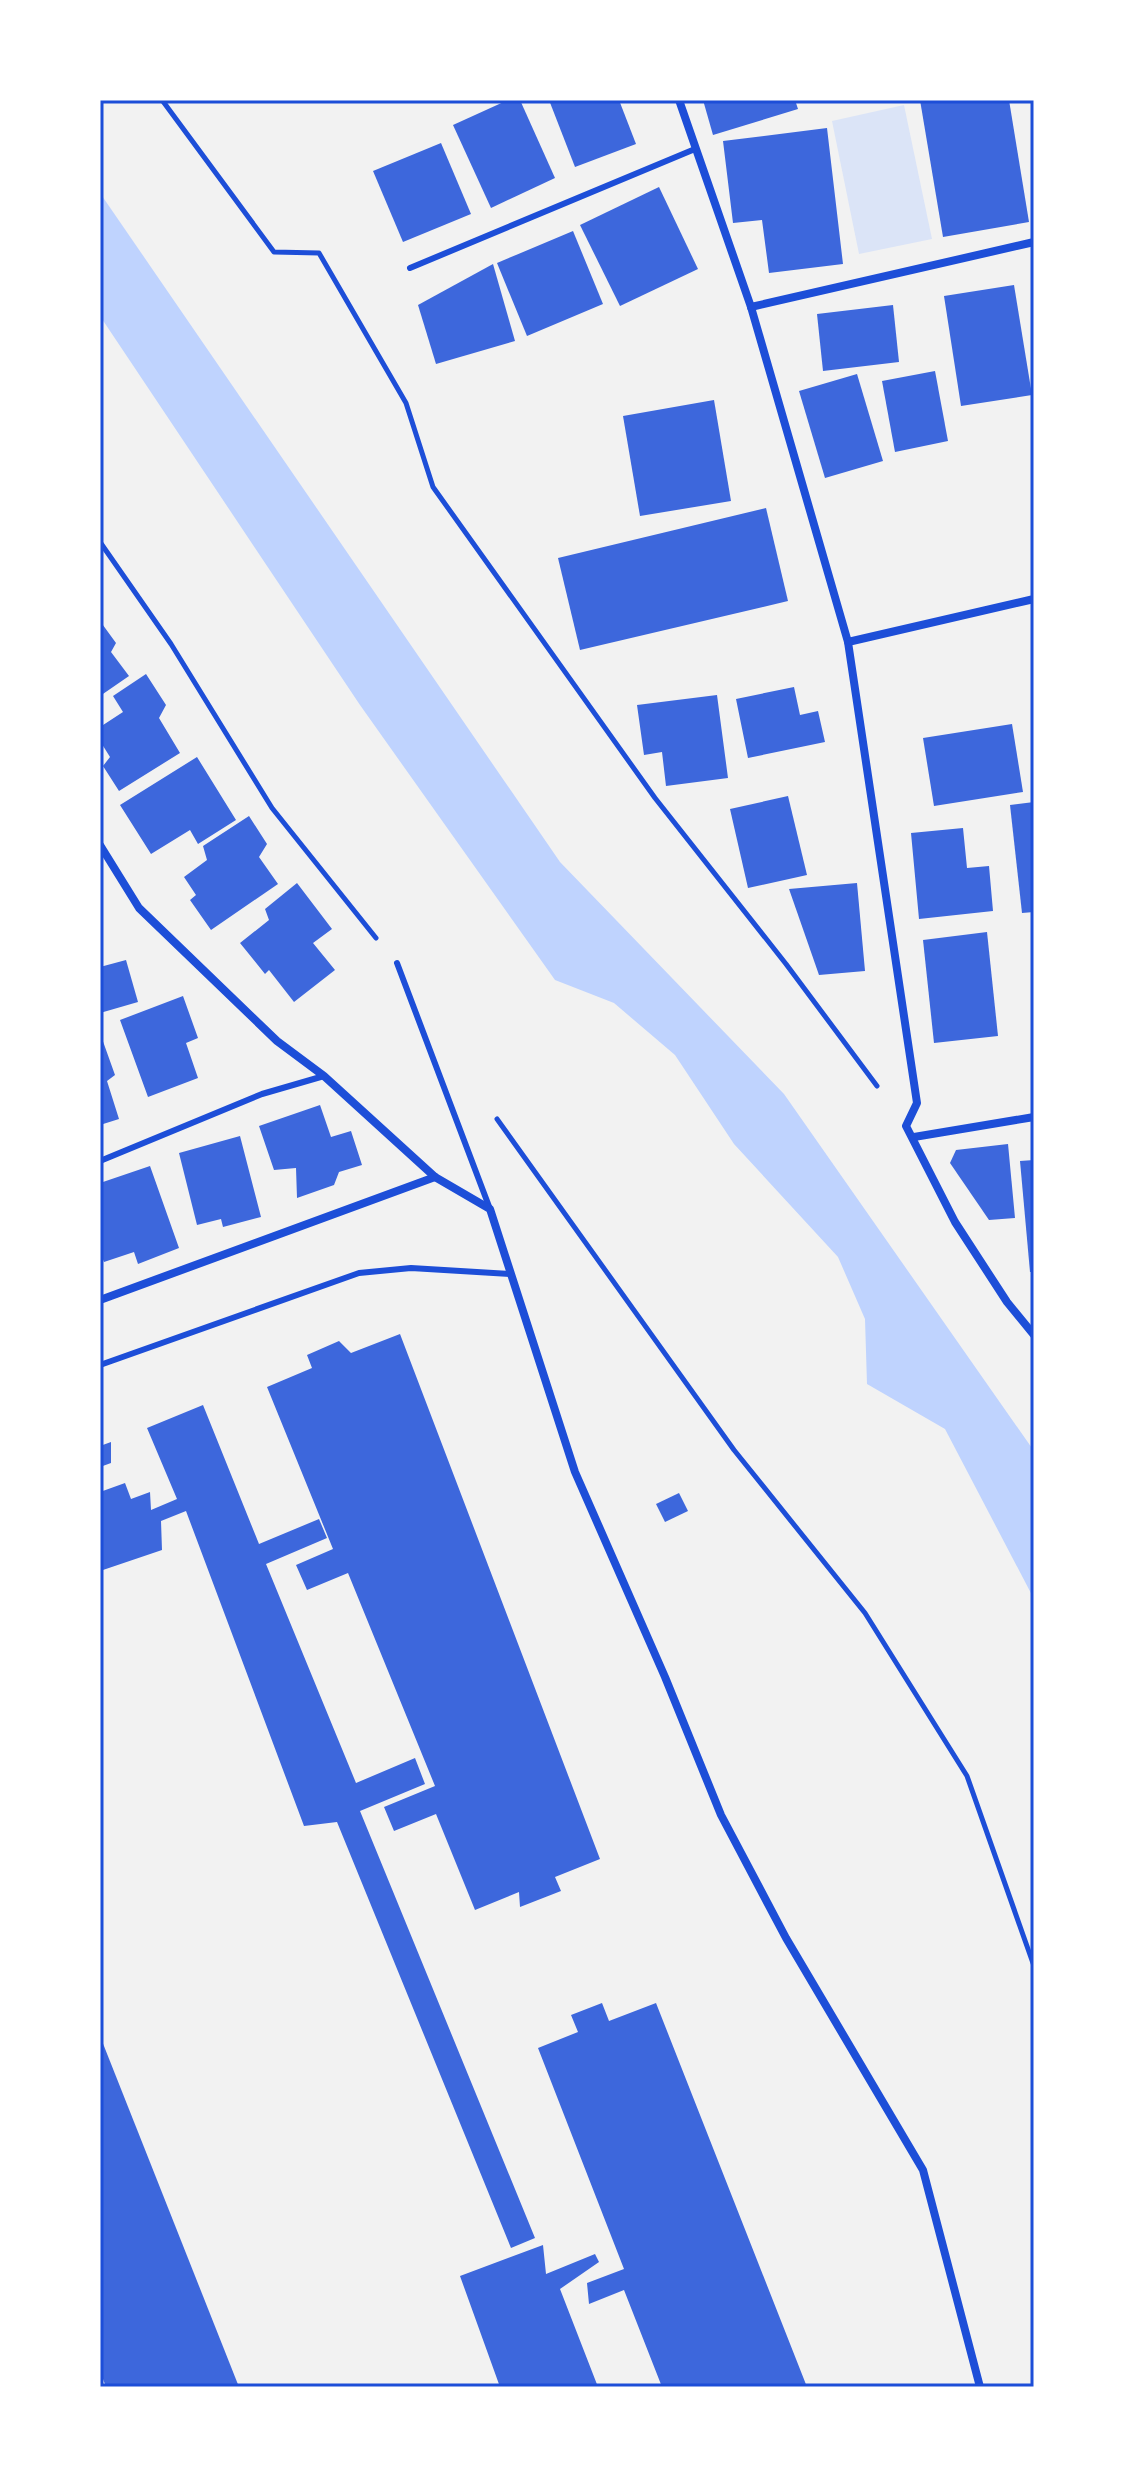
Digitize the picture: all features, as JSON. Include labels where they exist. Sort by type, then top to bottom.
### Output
[{"type":"street","points":[[679,100],[751,307],[848,642],[917,1103],[906,1126],[955,1222],[1007,1302],[1034,1335]]},
{"type":"street","points":[[751,307],[1034,242]]},
{"type":"street","points":[[848,642],[1034,599]]},
{"type":"street","points":[[100,845],[139,908],[277,1041],[324,1076],[435,1177],[490,1209],[575,1472],[665,1677],[721,1815],[786,1938],[923,2170],[980,2387]]},
{"type":"street","points":[[914,1137],[1034,1117]]},
{"type":"street","points":[[100,1300],[435,1177]]},
{"type":"lane","points":[[410,268],[695,149]]},
{"type":"lane","points":[[397,963],[490,1209]]},
{"type":"lane","points":[[100,1161],[262,1094],[324,1076]]},
{"type":"lane","points":[[100,1365],[359,1273],[411,1268],[510,1274]]},
{"type":"path","points":[[162,100],[274,252],[319,253],[406,403],[433,487],[655,798],[786,964],[906,1126]]},
{"type":"path","points":[[100,542],[171,644],[272,808],[397,963]]},
{"type":"path","points":[[493,1113],[734,1450],[865,1613],[967,1776],[1034,1966]]},
{"type":"shaded area","points":[[904,105],[932,239],[859,254],[832,121]]},
{"type":"water","points":[[100,193],[560,862],[784,1094],[1034,1451],[1034,1599],[945,1429],[867,1384],[865,1319],[838,1257],[734,1144],[675,1055],[614,1003],[555,980],[360,705],[100,316]]},
{"type":"building","points":[[508,100],[520,100],[555,178],[491,208],[453,125]]},
{"type":"building","points":[[549,100],[619,100],[636,144],[575,167]]},
{"type":"building","points":[[703,100],[795,100],[798,109],[713,135]]},
{"type":"building","points":[[920,100],[1009,100],[1029,222],[943,237]]},
{"type":"building","points":[[827,128],[843,264],[769,273],[762,220],[733,223],[723,141]]},
{"type":"building","points":[[441,143],[471,214],[403,242],[373,171]]},
{"type":"building","points":[[659,187],[698,269],[620,306],[580,225]]},
{"type":"building","points":[[573,231],[603,304],[527,336],[497,263]]},
{"type":"building","points":[[493,264],[515,341],[436,364],[418,305]]},
{"type":"building","points":[[1014,285],[1032,395],[961,406],[944,296]]},
{"type":"building","points":[[893,305],[899,362],[823,371],[817,314]]},
{"type":"building","points":[[935,371],[948,441],[895,452],[882,381]]},
{"type":"building","points":[[857,374],[883,461],[825,478],[799,391]]},
{"type":"building","points":[[714,400],[731,501],[640,516],[623,416]]},
{"type":"building","points":[[766,508],[788,601],[580,650],[558,558]]},
{"type":"building","points":[[100,621],[116,643],[111,652],[129,676],[100,696]]},
{"type":"building","points":[[146,674],[166,705],[159,718],[180,753],[119,791],[103,766],[110,757],[100,741],[100,727],[123,712],[113,696]]},
{"type":"building","points":[[794,687],[800,715],[818,711],[825,742],[748,758],[736,699]]},
{"type":"building","points":[[717,695],[728,778],[666,786],[662,752],[644,755],[637,705]]},
{"type":"building","points":[[1012,724],[1023,792],[934,806],[923,738]]},
{"type":"building","points":[[197,757],[236,820],[198,844],[190,830],[151,854],[120,805]]},
{"type":"building","points":[[788,796],[807,875],[748,888],[730,809]]},
{"type":"building","points":[[1034,802],[1034,912],[1022,913],[1010,805]]},
{"type":"building","points":[[249,816],[267,844],[259,857],[278,884],[211,930],[190,900],[196,895],[184,877],[207,860],[203,846]]},
{"type":"building","points":[[963,828],[967,868],[989,866],[993,911],[919,919],[911,833]]},
{"type":"building","points":[[297,883],[332,929],[313,943],[335,970],[294,1002],[269,970],[265,974],[240,943],[269,920],[265,909]]},
{"type":"building","points":[[857,883],[865,971],[819,975],[789,889]]},
{"type":"building","points":[[987,932],[998,1036],[934,1043],[923,940]]},
{"type":"building","points":[[126,960],[138,1002],[100,1013],[100,967]]},
{"type":"building","points":[[183,996],[198,1038],[186,1043],[198,1078],[148,1097],[120,1020]]},
{"type":"building","points":[[100,1033],[115,1075],[107,1081],[119,1119],[100,1125]]},
{"type":"building","points":[[320,1105],[331,1137],[351,1131],[362,1165],[339,1172],[334,1185],[297,1198],[296,1168],[274,1170],[259,1126]]},
{"type":"building","points":[[240,1136],[261,1217],[223,1227],[221,1219],[197,1225],[179,1153]]},
{"type":"building","points":[[1008,1144],[1015,1218],[989,1220],[950,1163],[956,1150]]},
{"type":"building","points":[[1034,1160],[1034,1272],[1030,1272],[1020,1161]]},
{"type":"building","points":[[150,1166],[179,1248],[138,1264],[134,1252],[104,1262],[100,1252],[100,1183]]},
{"type":"building","points":[[400,1334],[600,1859],[555,1877],[561,1891],[520,1907],[519,1892],[475,1910],[436,1814],[394,1831],[384,1807],[435,1786],[348,1573],[307,1590],[296,1565],[333,1549],[267,1387],[312,1368],[307,1355],[339,1341],[351,1353]]},
{"type":"building","points":[[203,1405],[259,1544],[319,1519],[327,1538],[266,1564],[356,1783],[415,1758],[425,1784],[360,1811],[535,2238],[511,2248],[337,1822],[304,1826],[186,1511],[161,1521],[162,1550],[100,1571],[100,1492],[125,1483],[131,1499],[150,1492],[151,1510],[177,1499],[147,1428]]},
{"type":"building","points":[[111,1442],[111,1463],[100,1467],[100,1446]]},
{"type":"building","points":[[679,1493],[688,1511],[665,1522],[656,1504]]},
{"type":"building","points":[[602,2003],[609,2021],[656,2003],[807,2387],[662,2387],[624,2290],[589,2304],[587,2283],[624,2269],[538,2048],[578,2032],[571,2015]]},
{"type":"building","points":[[100,2036],[239,2387],[106,2387],[100,2371]]},
{"type":"building","points":[[543,2245],[546,2274],[595,2254],[599,2262],[560,2289],[598,2387],[500,2387],[460,2276]]}]
